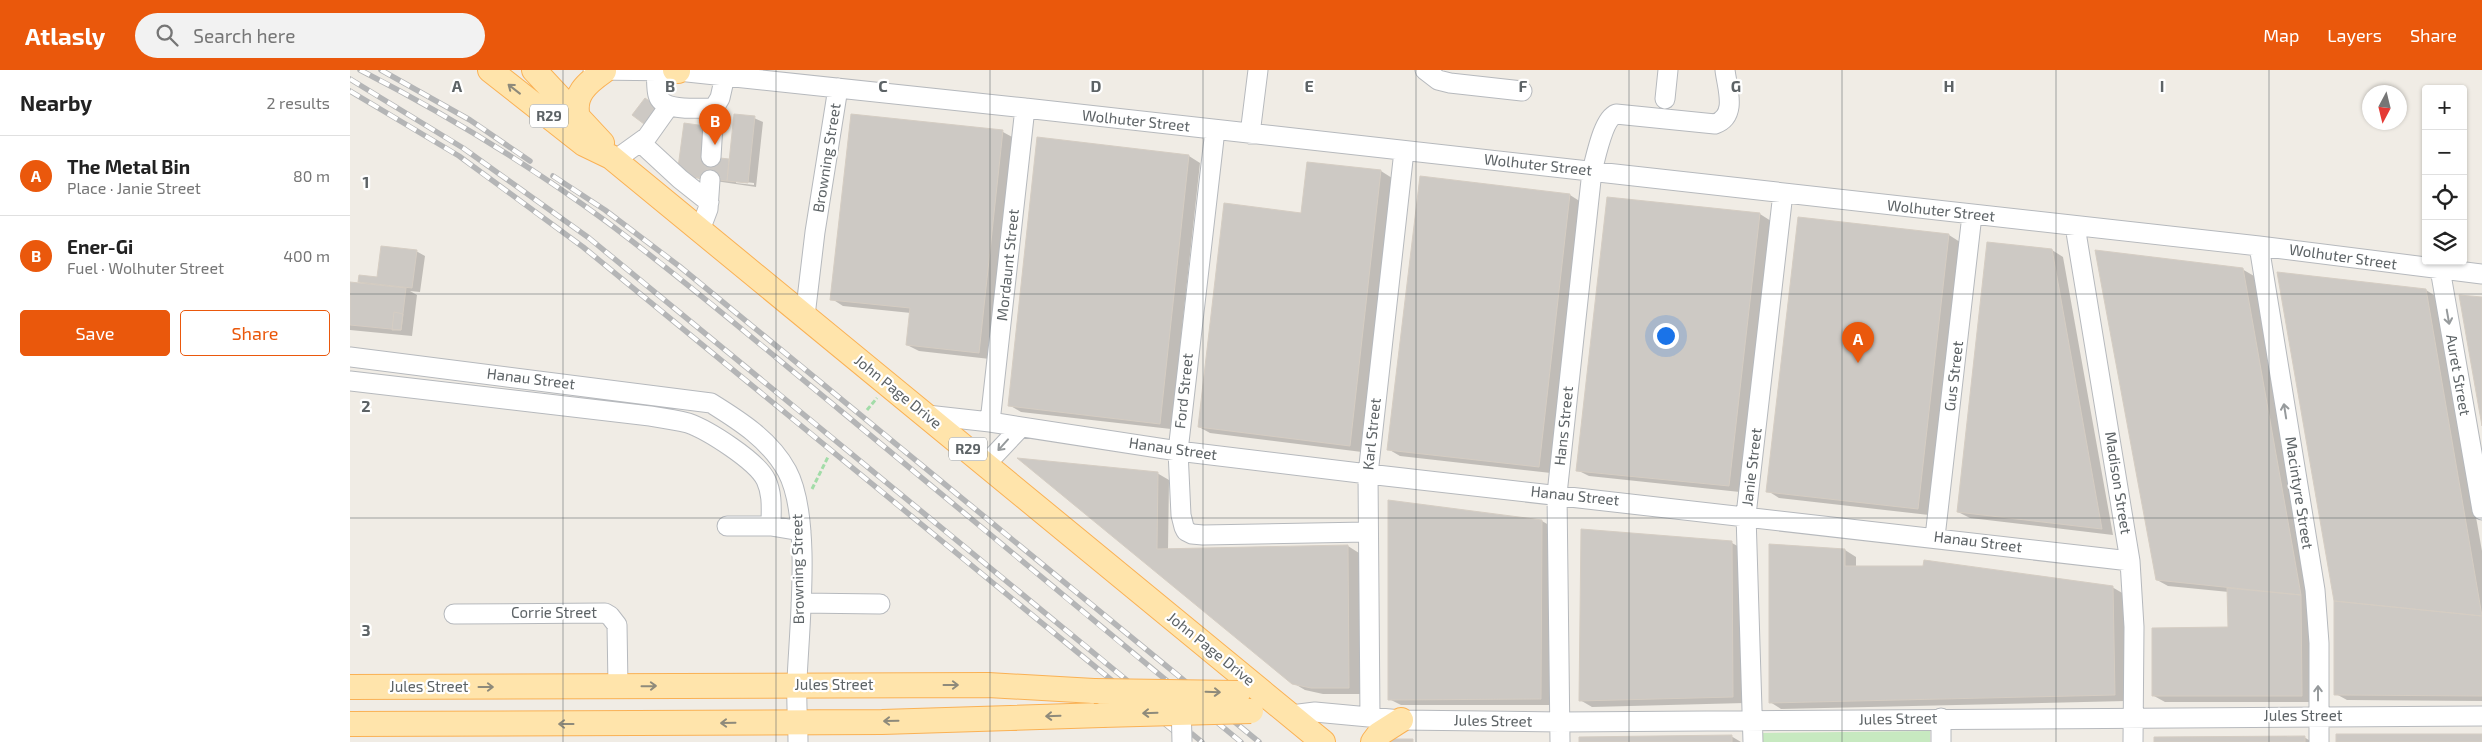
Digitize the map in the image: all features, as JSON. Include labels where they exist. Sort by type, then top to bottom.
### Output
[{"type":"main road","name":"John Page Drive","points":[[490,70],[584,144],[613,159],[1323,742]]},
{"type":"main road","name":"John Page Drive","points":[[534,70],[597,136],[613,159]]},
{"type":"main road","points":[[578,118],[576,110],[579,94],[599,70]]},
{"type":"main road","name":"Jules Street","points":[[350,687],[796,684],[988,685],[1094,690],[1181,701],[1245,702],[1270,697]]},
{"type":"main road","points":[[987,719],[988,685]]},
{"type":"main road","points":[[608,724],[613,686]]},
{"type":"main road","points":[[418,687],[418,724]]},
{"type":"main road","name":"Jules Street","points":[[350,724],[608,724],[798,732],[987,719],[1102,715],[1181,701]]},
{"type":"main road","name":"Jules Street","points":[[1245,702],[1291,716]]},
{"type":"main road","points":[[1373,742],[1379,734],[1401,720]]},
{"type":"street","name":"Wolhuter Street","points":[[599,70],[679,71],[1025,108],[2259,246],[2482,274]]},
{"type":"street","points":[[1250,134],[1258,70]]},
{"type":"street","points":[[1425,70],[1438,80],[1450,84],[1522,91]]},
{"type":"street","points":[[1665,99],[1668,70]]},
{"type":"street","name":"Hans Street","points":[[1560,742],[1557,494],[1592,171],[1609,118],[1616,114],[1715,124],[1724,119],[1730,105],[1725,70]]},
{"type":"street","points":[[679,71],[658,95],[660,101],[669,106],[691,109],[714,108]]},
{"type":"street","points":[[711,157],[714,108],[720,98],[725,76]]},
{"type":"street","name":"Browning Street","points":[[805,316],[815,232],[838,88]]},
{"type":"street","points":[[613,159],[648,137],[669,106]]},
{"type":"street","name":"Mordaunt Street","points":[[990,422],[1025,108]]},
{"type":"street","name":"Ford Street","points":[[1215,130],[1178,451],[1181,515],[1186,531],[1192,534],[1367,532]]},
{"type":"street","points":[[640,142],[680,179],[709,202]]},
{"type":"street","name":"Karl Street","points":[[1370,718],[1368,474],[1404,151]]},
{"type":"street","points":[[700,230],[706,219],[710,180]]},
{"type":"street","name":"Janie Street","points":[[1753,742],[1746,516],[1783,193]]},
{"type":"street","name":"Gus Street","points":[[1935,537],[1972,215]]},
{"type":"street","name":"Madison Street","points":[[2075,226],[2130,561],[2134,627],[2133,742]]},
{"type":"street","name":"Macintyre Street","points":[[2259,246],[2315,590],[2319,643],[2319,742]]},
{"type":"street","name":"Auret Street","points":[[2440,269],[2482,510]]},
{"type":"street","name":"Hanau Street","points":[[350,357],[671,396],[711,403]]},
{"type":"street","points":[[350,381],[650,416],[689,424],[704,431],[753,463],[765,478],[771,495],[771,526]]},
{"type":"street","name":"Browning Street","points":[[711,403],[758,435],[787,471],[797,502],[801,531],[801,603],[796,684],[798,732]]},
{"type":"street","name":"Hanau Street","points":[[927,416],[990,422],[1178,451],[1368,474],[1935,537],[2130,561]]},
{"type":"street","points":[[986,464],[1021,427]]},
{"type":"street","points":[[727,526],[771,526],[801,531]]},
{"type":"street","points":[[801,603],[880,604]]},
{"type":"street","name":"Corrie Street","points":[[454,614],[605,613],[617,625],[613,686]]},
{"type":"street","name":"Jules Street","points":[[1270,697],[1315,712],[1401,720],[1560,722],[1941,718],[2482,716]]},
{"type":"street","points":[[1181,701],[1182,742]]},
{"type":"street","name":"Jules Street","points":[[1291,716],[1315,712]]},
{"type":"street","points":[[1941,718],[1941,742]]},
{"type":"path","points":[[867,410],[871,405]]},
{"type":"path","points":[[797,502],[808,497],[828,457]]},
{"type":"green space","points":[[1930,731],[1930,742],[1762,742],[1762,733]]},
{"type":"building","points":[[645,98],[661,109],[648,127],[632,115]]},
{"type":"building","points":[[734,114],[755,116],[748,183],[727,181]]},
{"type":"building","points":[[851,114],[1003,130],[979,353],[906,345],[910,308],[830,300]]},
{"type":"building","points":[[684,123],[705,126],[711,157],[729,159],[727,181],[677,175]]},
{"type":"building","points":[[1037,137],[1189,155],[1160,424],[1008,406]]},
{"type":"building","points":[[1307,162],[1381,170],[1350,446],[1198,427],[1224,203],[1301,213]]},
{"type":"building","points":[[1420,176],[1570,194],[1539,467],[1387,450]]},
{"type":"building","points":[[1607,197],[1760,213],[1729,486],[1576,471]]},
{"type":"building","points":[[1798,217],[1949,234],[1918,509],[1766,492]]},
{"type":"building","points":[[1987,242],[2052,249],[2102,529],[1957,512]]},
{"type":"building","points":[[381,246],[417,250],[412,288],[358,282],[359,275],[377,277]]},
{"type":"building","points":[[2095,250],[2243,268],[2301,595],[2156,580]]},
{"type":"building","points":[[2277,272],[2426,289],[2482,616],[2334,601]]},
{"type":"building","points":[[350,282],[406,288],[401,330],[350,325]]},
{"type":"building","points":[[2459,295],[2482,297],[2482,426]]},
{"type":"building","points":[[394,312],[403,314],[401,330],[392,330]]},
{"type":"building","points":[[1017,458],[1158,472],[1157,549],[1348,545],[1349,688],[1311,688],[1292,684]]},
{"type":"building","points":[[1388,500],[1542,520],[1541,699],[1388,700]]},
{"type":"building","points":[[1581,529],[1732,541],[1733,697],[1579,701]]},
{"type":"building","points":[[1769,544],[1845,549],[1845,566],[1923,566],[1924,560],[2113,586],[2115,695],[1769,703]]},
{"type":"building","points":[[2227,588],[2301,595],[2302,696],[2152,696],[2152,628],[2228,627]]},
{"type":"building","points":[[2334,601],[2482,616],[2482,696],[2334,695]]},
{"type":"building","points":[[2336,734],[2482,734],[2482,742],[2336,742]]},
{"type":"building","points":[[1732,735],[1732,742],[1579,742],[1579,737]]},
{"type":"building","points":[[2305,736],[2305,742],[2154,742],[2154,737]]},
{"type":"building","points":[[1388,739],[1413,739],[1413,742],[1389,742]]},
{"type":"railway","points":[[360,70],[424,104],[517,160],[607,222],[725,315],[1241,742]]},
{"type":"railway","points":[[381,70],[470,120],[530,161]]},
{"type":"railway","points":[[350,79],[463,148],[589,238],[1202,742]]},
{"type":"railway","points":[[350,91],[459,156],[583,247],[1187,742]]},
{"type":"railway","points":[[553,176],[605,210],[679,266],[1259,742]]},
{"type":"place","name":"Ener-Gi","points":[[715,145]]},
{"type":"place","name":"The Metal Bin","points":[[1858,363]]}]
